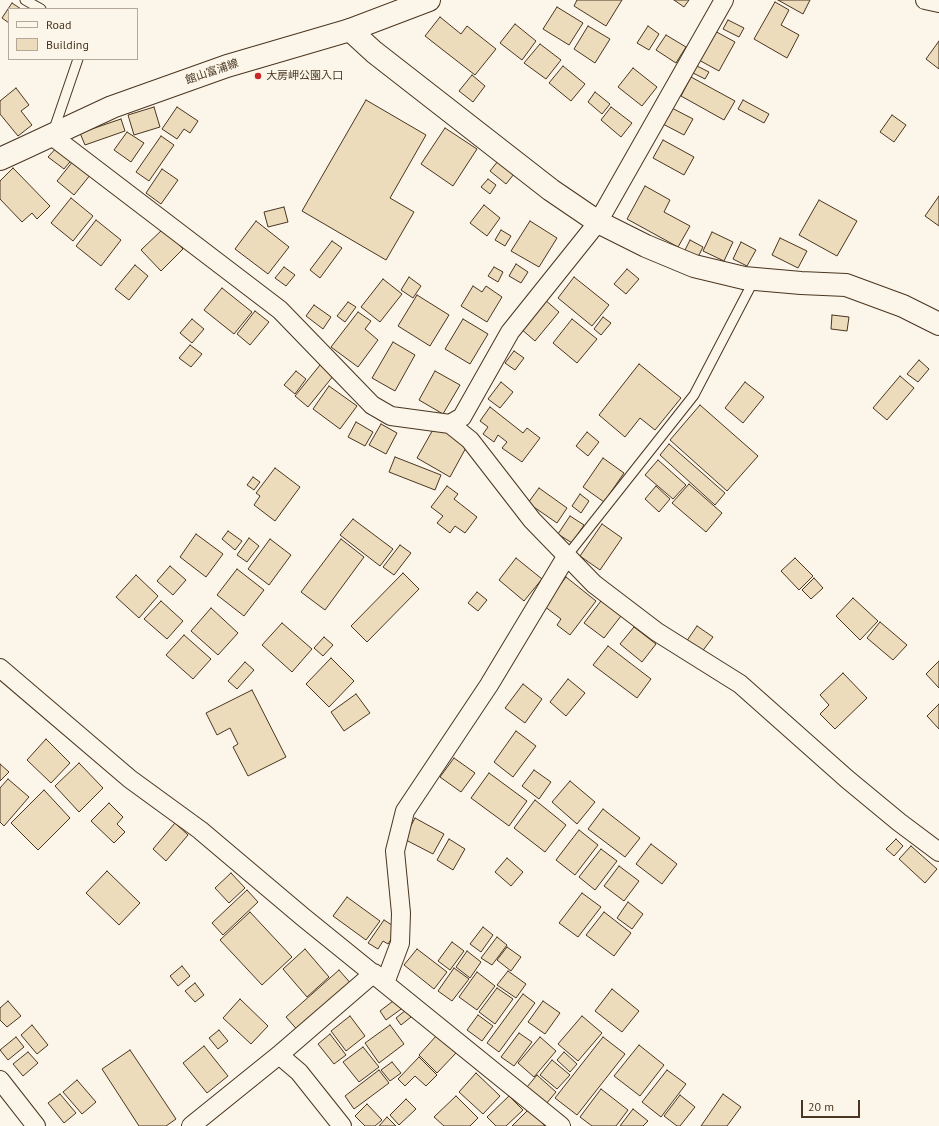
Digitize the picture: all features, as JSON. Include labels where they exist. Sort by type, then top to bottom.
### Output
[{"type":"street","name":"館山富浦線","points":[[0,159],[112,107],[227,66],[350,30],[429,0]]},
{"type":"street","points":[[450,424],[462,417],[510,332],[598,222],[724,0]]},
{"type":"street","points":[[925,0],[939,4]]},
{"type":"street","points":[[350,30],[386,62],[551,190],[598,222],[646,246],[694,266],[744,278],[801,284],[846,285],[903,306],[939,324]]},
{"type":"street","points":[[52,136],[280,310],[372,405],[391,416],[450,424],[470,440],[532,520],[566,557],[594,584],[657,632],[740,684],[846,779],[939,852]]},
{"type":"street","points":[[191,1126],[279,1055],[379,978],[400,943],[400,913],[395,850],[405,811],[489,684],[566,557]]},
{"type":"street","points":[[0,668],[130,779],[200,830],[303,917],[561,1126]]},
{"type":"street","points":[[279,1055],[299,1072],[342,1126]]},
{"type":"street","points":[[0,1080],[36,1126]]},
{"type":"lane","points":[[25,0],[39,8]]},
{"type":"lane","points":[[52,136],[78,60]]},
{"type":"lane","points":[[566,557],[694,396],[755,278]]},
{"type":"building","points":[[577,0],[622,0],[606,26],[574,6]]},
{"type":"building","points":[[674,0],[689,0],[684,7]]},
{"type":"building","points":[[778,0],[810,0],[803,14]]},
{"type":"building","points":[[775,2],[789,10],[781,25],[799,35],[787,58],[754,39]]},
{"type":"building","points":[[12,3],[20,8],[9,8]]},
{"type":"building","points":[[557,7],[583,23],[569,45],[543,29]]},
{"type":"building","points":[[8,9],[8,22],[2,18]]},
{"type":"building","points":[[440,17],[461,34],[467,26],[496,49],[475,75],[425,36]]},
{"type":"building","points":[[728,20],[744,28],[739,37],[723,29]]},
{"type":"building","points":[[515,24],[536,41],[522,60],[500,43]]},
{"type":"building","points":[[588,26],[610,39],[595,63],[574,49]]},
{"type":"building","points":[[648,26],[659,34],[649,50],[637,43]]},
{"type":"building","points":[[713,30],[735,42],[719,71],[697,59]]},
{"type":"building","points":[[666,35],[686,47],[676,63],[656,50]]},
{"type":"building","points":[[939,41],[939,69],[926,59]]},
{"type":"building","points":[[540,44],[561,60],[546,79],[524,63]]},
{"type":"building","points":[[563,66],[585,84],[571,101],[549,83]]},
{"type":"building","points":[[697,66],[709,72],[705,79],[693,73]]},
{"type":"building","points":[[633,68],[657,87],[642,106],[618,87]]},
{"type":"building","points":[[472,75],[485,86],[473,102],[459,91]]},
{"type":"building","points":[[691,77],[735,101],[724,120],[681,96]]},
{"type":"building","points":[[16,88],[29,105],[21,111],[32,125],[18,136],[0,114],[0,101]]},
{"type":"building","points":[[595,92],[610,104],[602,114],[588,102]]},
{"type":"building","points":[[366,100],[426,135],[390,198],[414,212],[386,260],[302,211]]},
{"type":"building","points":[[743,100],[769,114],[764,123],[738,109]]},
{"type":"building","points":[[154,107],[160,127],[134,135],[128,115]]},
{"type":"building","points":[[177,107],[198,121],[190,133],[184,129],[177,139],[162,129]]},
{"type":"building","points":[[611,107],[632,123],[621,137],[601,120]]},
{"type":"building","points":[[670,107],[693,119],[684,135],[661,123]]},
{"type":"building","points":[[892,115],[906,125],[894,142],[880,132]]},
{"type":"building","points":[[121,119],[125,131],[85,145],[80,133]]},
{"type":"building","points":[[445,128],[477,149],[453,186],[421,164]]},
{"type":"building","points":[[127,132],[144,143],[131,162],[114,150]]},
{"type":"building","points":[[161,136],[174,145],[149,181],[136,172]]},
{"type":"building","points":[[663,140],[694,157],[684,175],[653,158]]},
{"type":"building","points":[[59,145],[74,157],[64,169],[48,157]]},
{"type":"building","points":[[74,160],[91,174],[74,195],[57,181]]},
{"type":"building","points":[[498,161],[514,174],[506,184],[490,171]]},
{"type":"building","points":[[13,168],[50,206],[37,219],[32,213],[22,222],[0,199],[0,181]]},
{"type":"building","points":[[162,169],[178,180],[161,204],[146,193]]},
{"type":"building","points":[[488,179],[496,185],[490,194],[481,187]]},
{"type":"building","points":[[645,186],[670,200],[664,212],[690,226],[678,247],[627,219]]},
{"type":"building","points":[[939,196],[939,226],[925,216]]},
{"type":"building","points":[[71,198],[93,216],[73,241],[51,223]]},
{"type":"building","points":[[819,200],[857,221],[837,256],[799,235]]},
{"type":"building","points":[[484,205],[500,218],[487,236],[470,223]]},
{"type":"building","points":[[284,207],[288,222],[268,227],[264,212]]},
{"type":"building","points":[[96,220],[121,240],[101,266],[76,246]]},
{"type":"building","points":[[256,221],[289,247],[268,274],[235,249]]},
{"type":"building","points":[[530,221],[557,238],[539,267],[511,251]]},
{"type":"building","points":[[164,228],[183,249],[161,271],[141,250]]},
{"type":"building","points":[[501,230],[511,236],[505,246],[495,240]]},
{"type":"building","points":[[712,232],[733,242],[724,261],[703,251]]},
{"type":"building","points":[[780,238],[807,251],[798,268],[772,255]]},
{"type":"building","points":[[690,240],[703,247],[697,259],[684,252]]},
{"type":"building","points":[[332,241],[342,248],[320,278],[310,270]]},
{"type":"building","points":[[741,242],[756,250],[747,266],[733,259]]},
{"type":"building","points":[[516,264],[528,272],[521,283],[509,276]]},
{"type":"building","points":[[135,265],[148,276],[129,300],[115,289]]},
{"type":"building","points":[[284,267],[295,275],[286,286],[275,278]]},
{"type":"building","points":[[494,267],[503,272],[498,282],[488,276]]},
{"type":"building","points":[[627,269],[639,279],[626,294],[614,284]]},
{"type":"building","points":[[409,277],[421,286],[413,298],[401,290]]},
{"type":"building","points":[[574,277],[609,305],[592,326],[558,298]]},
{"type":"building","points":[[383,279],[402,294],[380,322],[361,307]]},
{"type":"building","points":[[473,286],[482,292],[486,286],[502,297],[487,322],[461,306]]},
{"type":"building","points":[[222,288],[252,312],[234,334],[204,310]]},
{"type":"building","points":[[417,295],[449,315],[430,346],[398,326]]},
{"type":"building","points":[[544,299],[559,312],[535,341],[520,328]]},
{"type":"building","points":[[348,302],[356,307],[345,322],[337,316]]},
{"type":"building","points":[[314,305],[331,317],[323,329],[306,316]]},
{"type":"building","points":[[255,311],[269,322],[250,345],[237,334]]},
{"type":"building","points":[[358,312],[371,321],[365,329],[378,340],[358,367],[331,347]]},
{"type":"building","points":[[832,315],[849,317],[847,331],[831,329]]},
{"type":"building","points":[[603,317],[611,323],[601,335],[594,329]]},
{"type":"building","points":[[192,319],[204,329],[192,343],[180,333]]},
{"type":"building","points":[[463,319],[488,334],[470,364],[445,349]]},
{"type":"building","points":[[572,319],[597,339],[577,363],[553,343]]},
{"type":"building","points":[[393,342],[415,355],[395,391],[372,378]]},
{"type":"building","points":[[190,345],[202,354],[191,367],[179,358]]},
{"type":"building","points":[[514,351],[524,358],[515,370],[505,363]]},
{"type":"building","points":[[919,360],[929,369],[918,382],[907,374]]},
{"type":"building","points":[[639,364],[681,398],[655,430],[640,418],[625,437],[599,415]]},
{"type":"building","points":[[320,365],[334,375],[308,407],[295,396]]},
{"type":"building","points":[[296,371],[306,379],[295,394],[284,385]]},
{"type":"building","points":[[435,371],[460,385],[443,414],[419,400]]},
{"type":"building","points":[[900,376],[914,388],[887,420],[873,408]]},
{"type":"building","points":[[501,382],[513,392],[500,408],[488,399]]},
{"type":"building","points":[[745,382],[764,397],[743,423],[725,408]]},
{"type":"building","points":[[329,386],[357,406],[340,429],[313,409]]},
{"type":"building","points":[[700,405],[758,456],[727,491],[670,440]]},
{"type":"building","points":[[490,407],[523,433],[527,428],[540,438],[522,462],[502,448],[507,442],[498,435],[494,442],[483,434],[488,427],[480,421]]},
{"type":"building","points":[[356,422],[373,432],[365,446],[348,437]]},
{"type":"building","points":[[381,424],[397,433],[386,454],[369,445]]},
{"type":"building","points":[[435,426],[468,444],[450,477],[417,458]]},
{"type":"building","points":[[587,432],[599,442],[588,456],[576,446]]},
{"type":"building","points":[[669,444],[725,493],[715,505],[660,455]]},
{"type":"building","points":[[395,457],[441,475],[435,490],[389,472]]},
{"type":"building","points":[[603,458],[624,473],[604,502],[583,487]]},
{"type":"building","points":[[658,460],[686,485],[673,499],[645,475]]},
{"type":"building","points":[[275,468],[300,487],[275,521],[254,505],[260,496],[256,493]]},
{"type":"building","points":[[253,477],[260,482],[254,490],[247,485]]},
{"type":"building","points":[[689,484],[722,513],[706,532],[672,503]]},
{"type":"building","points":[[447,486],[458,494],[454,499],[477,517],[465,533],[455,526],[450,533],[437,523],[443,516],[431,507]]},
{"type":"building","points":[[656,486],[670,499],[659,512],[645,499]]},
{"type":"building","points":[[539,488],[567,508],[557,523],[528,503]]},
{"type":"building","points":[[580,494],[589,501],[581,513],[572,506]]},
{"type":"building","points":[[570,516],[584,525],[572,543],[558,534]]},
{"type":"building","points":[[353,519],[393,549],[380,566],[340,535]]},
{"type":"building","points":[[602,524],[622,538],[600,570],[580,556]]},
{"type":"building","points":[[228,531],[242,541],[235,550],[222,539]]},
{"type":"building","points":[[196,534],[223,554],[206,577],[180,557]]},
{"type":"building","points":[[249,538],[259,546],[247,562],[237,555]]},
{"type":"building","points":[[270,539],[291,555],[269,585],[248,569]]},
{"type":"building","points":[[341,539],[364,557],[325,610],[301,592]]},
{"type":"building","points":[[400,545],[411,553],[394,575],[383,567]]},
{"type":"building","points":[[516,558],[542,579],[524,601],[499,580]]},
{"type":"building","points":[[795,558],[813,576],[799,590],[781,571]]},
{"type":"building","points":[[170,566],[186,580],[173,595],[157,581]]},
{"type":"building","points":[[237,569],[264,590],[244,616],[217,595]]},
{"type":"building","points":[[403,573],[419,589],[367,642],[351,626]]},
{"type":"building","points":[[136,575],[158,596],[139,618],[116,597]]},
{"type":"building","points":[[566,577],[596,601],[570,635],[557,625],[561,619],[544,606]]},
{"type":"building","points":[[814,578],[823,588],[811,599],[802,590]]},
{"type":"building","points":[[477,592],[487,600],[478,611],[468,603]]},
{"type":"building","points":[[604,597],[624,612],[604,638],[584,623]]},
{"type":"building","points":[[853,598],[878,621],[860,640],[836,616]]},
{"type":"building","points":[[161,601],[183,621],[167,639],[144,619]]},
{"type":"building","points":[[211,608],[238,633],[218,655],[191,631]]},
{"type":"building","points":[[880,622],[907,645],[893,660],[867,638]]},
{"type":"building","points":[[282,623],[312,649],[292,672],[262,645]]},
{"type":"building","points":[[697,626],[713,637],[701,653],[686,642]]},
{"type":"building","points":[[634,627],[656,644],[642,662],[620,644]]},
{"type":"building","points":[[184,635],[211,659],[193,679],[166,655]]},
{"type":"building","points":[[324,637],[333,645],[323,656],[314,648]]},
{"type":"building","points":[[608,646],[651,679],[637,698],[593,665]]},
{"type":"building","points":[[331,658],[354,681],[329,707],[306,684]]},
{"type":"building","points":[[939,661],[939,688],[926,674]]},
{"type":"building","points":[[245,662],[254,670],[237,689],[228,681]]},
{"type":"building","points":[[843,673],[867,698],[835,729],[820,714],[829,705],[820,695]]},
{"type":"building","points":[[568,679],[585,693],[566,716],[550,702]]},
{"type":"building","points":[[523,684],[542,699],[525,723],[505,708]]},
{"type":"building","points":[[252,690],[286,757],[248,776],[233,747],[238,744],[230,728],[217,735],[206,713]]},
{"type":"building","points":[[356,694],[370,713],[344,731],[331,712]]},
{"type":"building","points":[[939,704],[939,729],[927,716]]},
{"type":"building","points":[[516,731],[536,746],[513,777],[494,762]]},
{"type":"building","points":[[46,739],[70,763],[51,783],[27,760]]},
{"type":"building","points":[[454,758],[475,773],[461,792],[440,777]]},
{"type":"building","points":[[79,763],[103,788],[79,812],[55,786]]},
{"type":"building","points":[[0,764],[9,772],[0,781]]},
{"type":"building","points":[[534,770],[551,782],[539,799],[522,786]]},
{"type":"building","points":[[489,773],[527,801],[509,826],[471,798]]},
{"type":"building","points":[[8,779],[29,797],[4,826],[0,822],[0,788]]},
{"type":"building","points":[[570,781],[595,802],[577,824],[552,802]]},
{"type":"building","points":[[44,790],[70,818],[38,850],[11,823]]},
{"type":"building","points":[[535,800],[566,825],[545,852],[514,828]]},
{"type":"building","points":[[109,803],[123,817],[117,824],[125,832],[114,843],[91,821]]},
{"type":"building","points":[[603,809],[640,838],[625,857],[588,829]]},
{"type":"building","points":[[415,818],[444,834],[433,854],[404,839]]},
{"type":"building","points":[[175,823],[188,835],[166,861],[153,849]]},
{"type":"building","points":[[579,830],[598,845],[575,875],[556,860]]},
{"type":"building","points":[[449,839],[465,849],[453,870],[437,860]]},
{"type":"building","points":[[896,839],[903,846],[894,856],[886,849]]},
{"type":"building","points":[[651,844],[677,864],[662,884],[636,864]]},
{"type":"building","points":[[911,846],[937,869],[925,883],[899,859]]},
{"type":"building","points":[[601,849],[617,861],[595,890],[579,877]]},
{"type":"building","points":[[507,858],[523,872],[511,886],[495,872]]},
{"type":"building","points":[[619,866],[639,881],[624,901],[604,886]]},
{"type":"building","points":[[107,871],[140,903],[119,925],[86,893]]},
{"type":"building","points":[[231,873],[245,888],[229,903],[215,888]]},
{"type":"building","points":[[247,890],[258,902],[223,935],[212,923]]},
{"type":"building","points":[[582,893],[601,907],[578,937],[559,923]]},
{"type":"building","points":[[347,897],[380,921],[366,940],[333,916]]},
{"type":"building","points":[[628,902],[643,914],[632,929],[617,918]]},
{"type":"building","points":[[250,912],[292,957],[262,985],[220,940]]},
{"type":"building","points":[[604,912],[631,933],[614,956],[586,935]]},
{"type":"building","points":[[384,920],[398,929],[388,944],[383,941],[378,949],[368,943]]},
{"type":"building","points":[[483,927],[493,935],[481,952],[470,944]]},
{"type":"building","points":[[497,937],[507,945],[492,965],[481,958]]},
{"type":"building","points":[[452,942],[464,951],[450,970],[438,961]]},
{"type":"building","points":[[507,947],[521,957],[511,971],[497,960]]},
{"type":"building","points":[[305,949],[329,977],[307,997],[283,969]]},
{"type":"building","points":[[417,949],[447,972],[434,989],[404,965]]},
{"type":"building","points":[[467,951],[481,962],[470,978],[456,967]]},
{"type":"building","points":[[182,966],[190,976],[178,986],[170,976]]},
{"type":"building","points":[[454,968],[469,979],[452,1001],[438,991]]},
{"type":"building","points":[[339,970],[353,986],[300,1033],[286,1017]]},
{"type":"building","points":[[508,971],[526,984],[516,998],[497,985]]},
{"type":"building","points":[[477,972],[495,986],[477,1010],[459,997]]},
{"type":"building","points":[[195,983],[204,995],[195,1002],[185,991]]},
{"type":"building","points":[[497,988],[513,999],[495,1024],[479,1012]]},
{"type":"building","points":[[612,989],[639,1011],[622,1032],[595,1011]]},
{"type":"building","points":[[523,994],[535,1003],[499,1052],[487,1043]]},
{"type":"building","points":[[397,998],[404,1007],[386,1020],[380,1011]]},
{"type":"building","points":[[240,999],[268,1026],[251,1044],[223,1018]]},
{"type":"building","points":[[8,1001],[21,1016],[7,1027],[0,1020],[0,1008]]},
{"type":"building","points":[[543,1001],[560,1013],[545,1034],[528,1022]]},
{"type":"building","points":[[406,1010],[411,1017],[401,1025],[396,1018]]},
{"type":"building","points":[[478,1015],[493,1026],[482,1041],[467,1030]]},
{"type":"building","points":[[350,1016],[365,1036],[346,1051],[331,1031]]},
{"type":"building","points":[[582,1016],[602,1033],[578,1061],[558,1044]]},
{"type":"building","points":[[32,1025],[48,1045],[37,1054],[21,1035]]},
{"type":"building","points":[[390,1025],[404,1044],[379,1063],[365,1043]]},
{"type":"building","points":[[219,1030],[228,1041],[218,1049],[209,1038]]},
{"type":"building","points":[[519,1033],[532,1042],[514,1066],[501,1057]]},
{"type":"building","points":[[330,1034],[346,1055],[334,1064],[318,1044]]},
{"type":"building","points":[[437,1035],[456,1053],[437,1073],[419,1055]]},
{"type":"building","points":[[16,1037],[24,1047],[8,1060],[0,1050]]},
{"type":"building","points":[[540,1037],[556,1051],[534,1077],[518,1063]]},
{"type":"building","points":[[603,1037],[625,1054],[577,1115],[555,1098]]},
{"type":"building","points":[[639,1045],[664,1065],[640,1096],[614,1076]]},
{"type":"building","points":[[204,1046],[228,1076],[207,1093],[183,1063]]},
{"type":"building","points":[[363,1047],[379,1067],[359,1082],[343,1062]]},
{"type":"building","points":[[130,1050],[176,1119],[166,1126],[139,1126],[102,1069]]},
{"type":"building","points":[[28,1052],[38,1063],[23,1076],[13,1064]]},
{"type":"building","points":[[564,1052],[577,1064],[570,1072],[557,1060]]},
{"type":"building","points":[[419,1057],[437,1075],[426,1086],[415,1076],[405,1086],[398,1079]]},
{"type":"building","points":[[552,1060],[570,1075],[557,1089],[540,1075]]},
{"type":"building","points":[[392,1062],[401,1073],[390,1081],[381,1070]]},
{"type":"building","points":[[379,1070],[389,1083],[354,1109],[345,1096]]},
{"type":"building","points":[[667,1070],[686,1084],[661,1117],[642,1102]]},
{"type":"building","points":[[476,1073],[500,1096],[483,1114],[459,1092]]},
{"type":"building","points":[[537,1075],[556,1092],[546,1104],[527,1087]]},
{"type":"building","points":[[77,1080],[96,1102],[82,1114],[63,1092]]},
{"type":"building","points":[[601,1089],[628,1110],[616,1126],[592,1126],[580,1117]]},
{"type":"building","points":[[60,1094],[76,1113],[64,1123],[48,1103]]},
{"type":"building","points":[[723,1094],[741,1107],[727,1126],[701,1126]]},
{"type":"building","points":[[680,1095],[695,1107],[680,1126],[677,1126],[664,1116]]},
{"type":"building","points":[[456,1096],[478,1118],[470,1126],[444,1126],[434,1117]]},
{"type":"building","points":[[509,1096],[523,1110],[506,1126],[496,1126],[487,1117]]},
{"type":"building","points":[[406,1099],[416,1109],[399,1125],[390,1115]]},
{"type":"building","points":[[367,1104],[382,1120],[375,1126],[365,1126],[355,1116]]},
{"type":"building","points":[[529,1109],[545,1126],[512,1126]]},
{"type":"building","points":[[633,1109],[648,1121],[643,1126],[620,1126]]},
{"type":"building","points":[[387,1117],[396,1126],[379,1126]]},
{"type":"place","name":"大房岬公園入口","points":[[258,76]]}]
